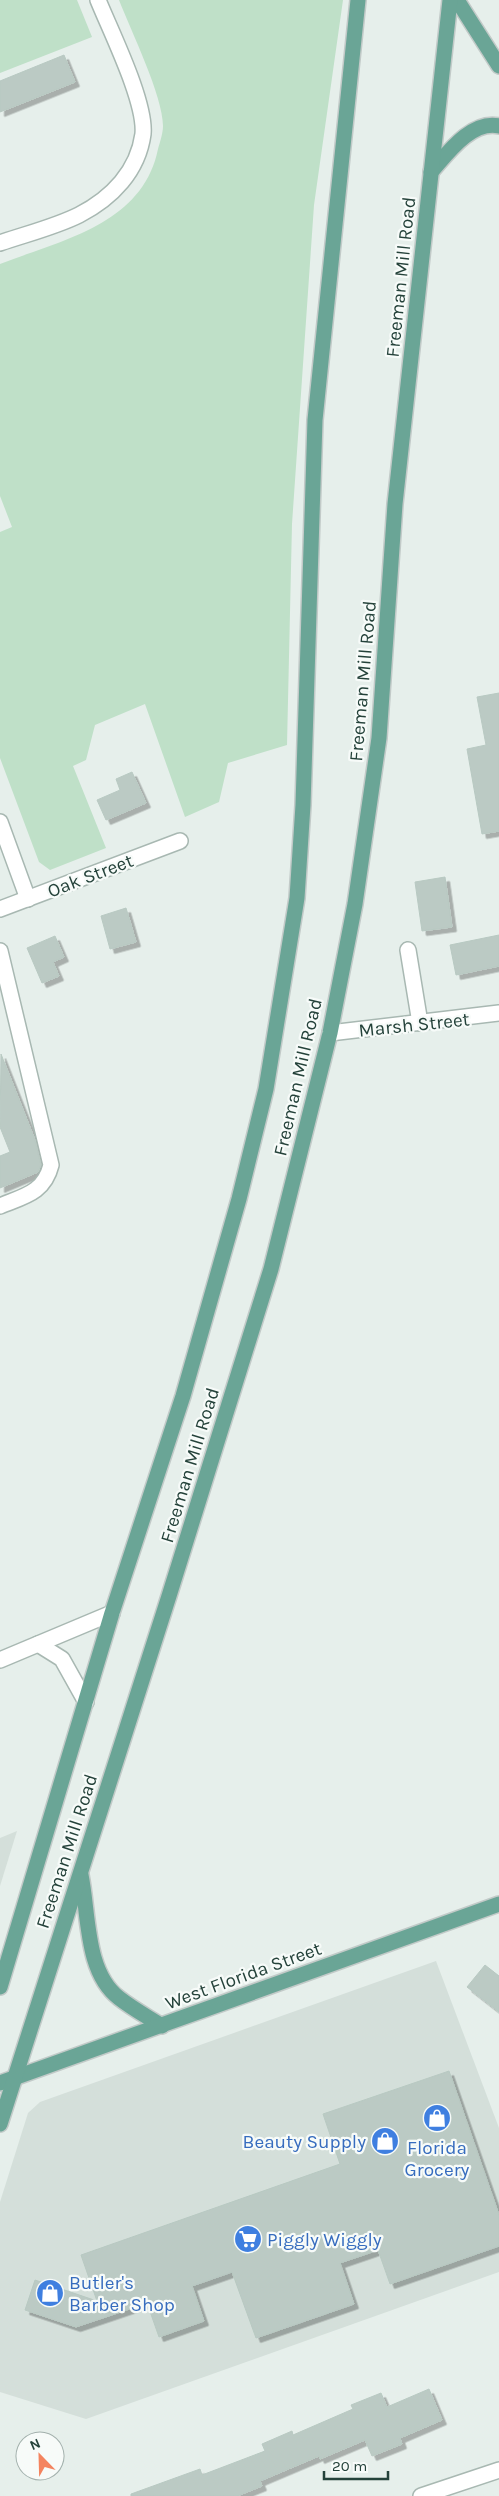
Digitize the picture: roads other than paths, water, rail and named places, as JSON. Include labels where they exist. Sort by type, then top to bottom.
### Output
[{"type":"main road","name":"Freeman Mill Road","points":[[0,1987],[112,1613],[182,1396],[239,1199],[266,1089],[298,898],[303,805],[315,420],[358,0]]},
{"type":"main road","name":"Freeman Mill Road","points":[[0,2124],[7,2081],[81,1872],[272,1269],[330,1033],[355,904],[379,738],[395,504],[450,0]]},
{"type":"main road","points":[[457,0],[499,66]]},
{"type":"main road","points":[[431,172],[456,144],[474,130],[494,125],[499,126]]},
{"type":"main road","points":[[81,1872],[87,1905],[89,1943],[99,1973],[118,1997],[162,2026]]},
{"type":"main road","name":"West Florida Street","points":[[7,2081],[499,1904]]},
{"type":"street","points":[[0,243],[80,215],[121,186],[136,160],[143,133],[138,104],[98,0]]},
{"type":"street","points":[[0,822],[28,899]]},
{"type":"street","name":"Oak Street","points":[[0,909],[180,841]]},
{"type":"street","points":[[408,950],[420,1023]]},
{"type":"street","points":[[0,951],[51,1165],[48,1177],[42,1186],[0,1206]]},
{"type":"street","name":"Marsh Street","points":[[330,1033],[499,1013]]},
{"type":"street","points":[[0,1660],[112,1613]]},
{"type":"street","points":[[38,1644],[62,1659],[86,1702]]},
{"type":"street","points":[[422,2496],[498,2472]]},
{"type":"place","name":"Florida Grocery","points":[[437,2118]]},
{"type":"place","name":"Beauty Supply","points":[[385,2141]]},
{"type":"place","name":"Piggly Wiggly","points":[[248,2239]]},
{"type":"place","name":"Butler's Barber Shop","points":[[50,2293]]}]
